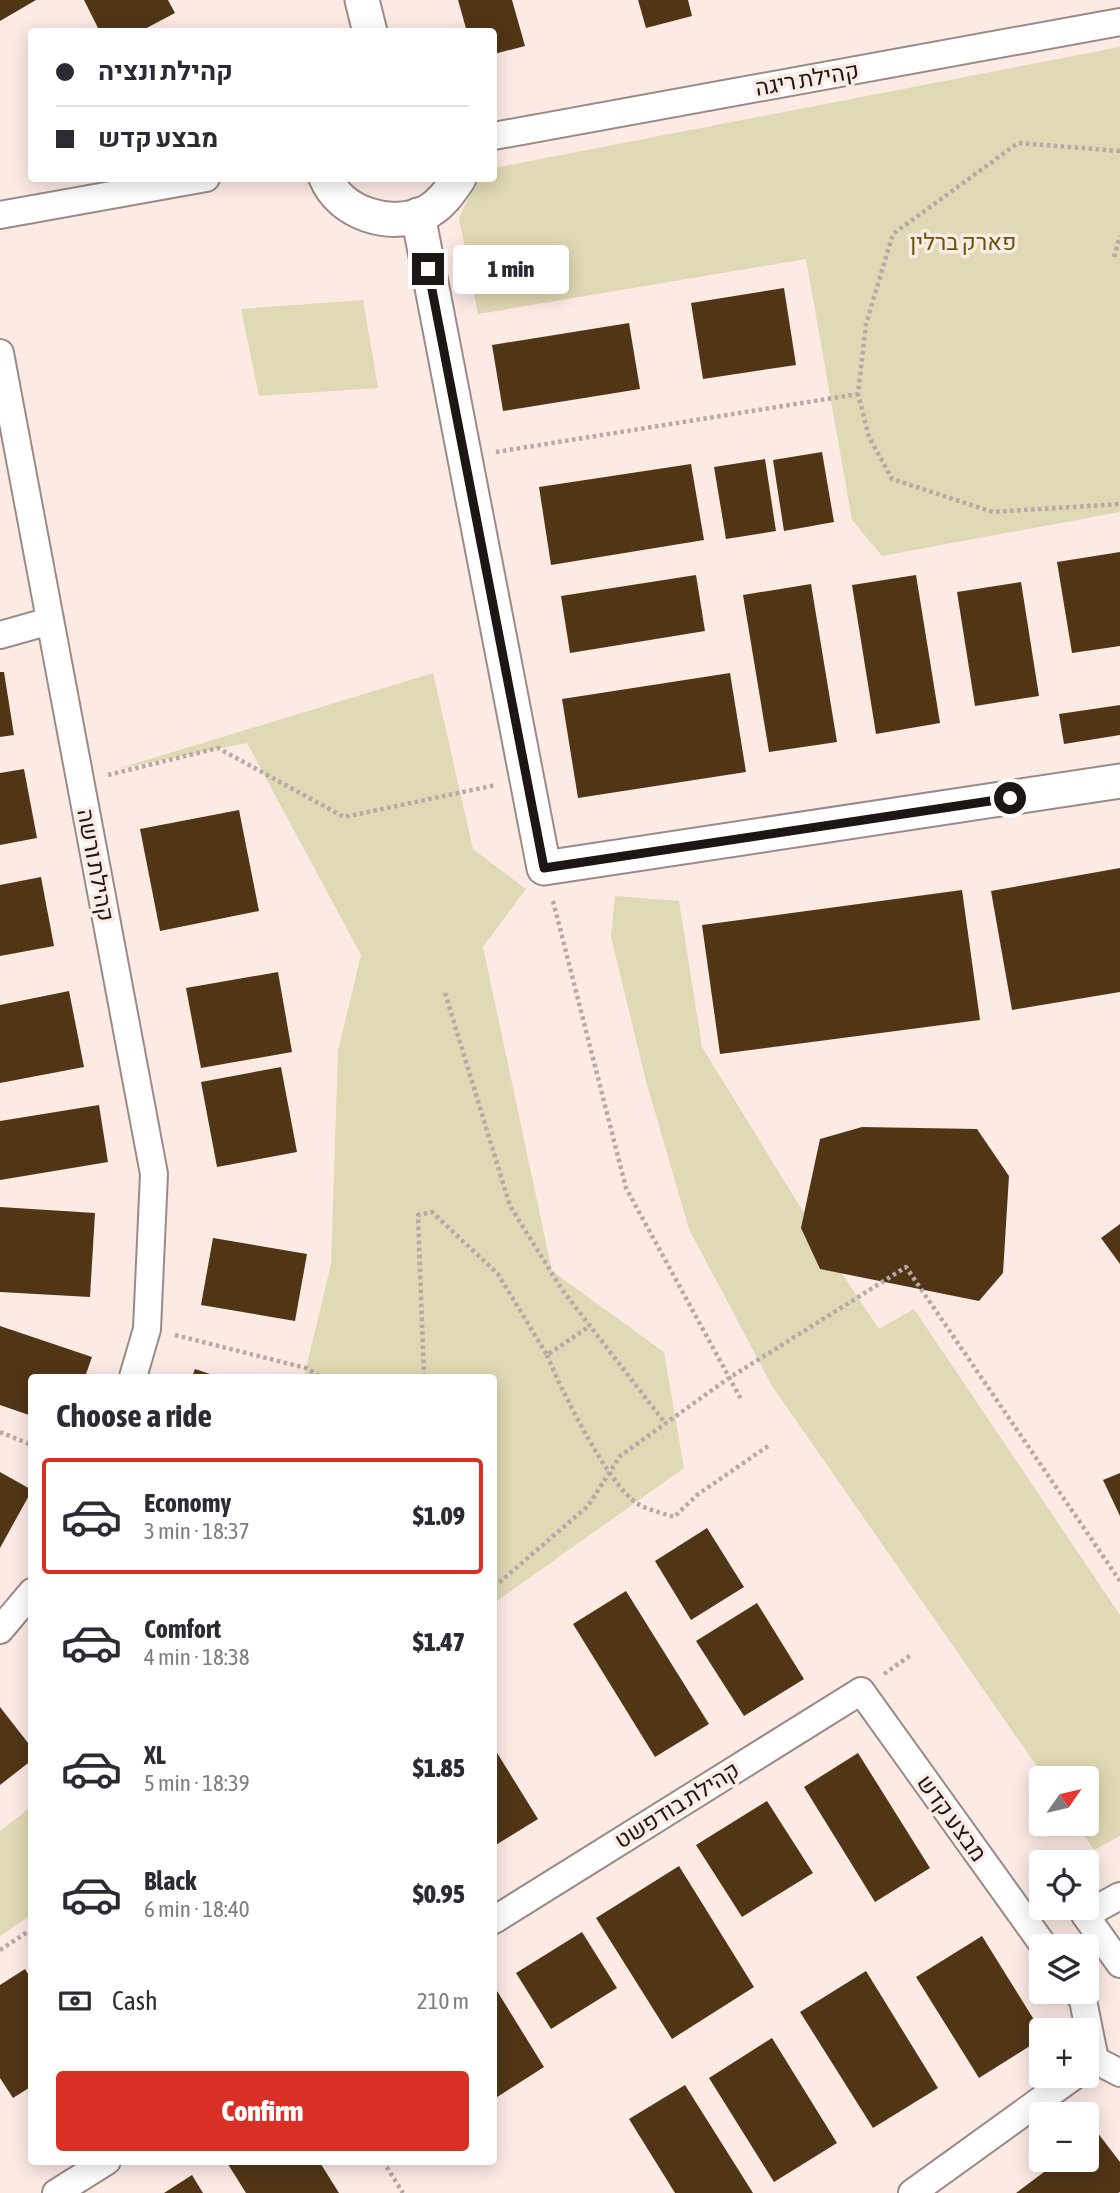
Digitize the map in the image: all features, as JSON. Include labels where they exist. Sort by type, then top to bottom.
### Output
[{"type":"street","points":[[362,0],[369,28]]},
{"type":"street","name":"קהילת ריגה","points":[[497,135],[1120,22]]},
{"type":"street","points":[[0,215],[184,182]]},
{"type":"street","points":[[329,182],[345,203],[368,216],[401,220],[426,213],[447,197],[456,182]]},
{"type":"street","points":[[418,215],[544,868],[1120,781]]},
{"type":"street","name":"קהילת ורשה","points":[[0,354],[154,1174],[147,1329],[134,1374]]},
{"type":"street","points":[[0,635],[50,621]]},
{"type":"street","points":[[0,1630],[28,1597]]},
{"type":"street","name":"קהילת בודפשט","points":[[497,1918],[861,1691]]},
{"type":"street","name":"מבצע קדש","points":[[861,1691],[1035,1934]]},
{"type":"street","points":[[1120,1896],[1085,1914],[1120,1964]]},
{"type":"street","points":[[1099,2069],[1120,2073]]},
{"type":"street","points":[[912,2193],[1056,2088]]},
{"type":"street","points":[[56,2193],[101,2165]]},
{"type":"path","points":[[1120,151],[1018,143],[893,234],[866,324],[858,394],[869,437],[892,479],[993,512],[1120,504]]},
{"type":"path","points":[[1114,257],[1120,236]]},
{"type":"path","points":[[465,457],[858,394]]},
{"type":"path","points":[[80,781],[218,748],[344,817],[527,778]]},
{"type":"path","points":[[544,868],[626,1188],[742,1401]]},
{"type":"path","points":[[445,993],[510,1206],[563,1291],[665,1423]]},
{"type":"path","points":[[425,1374],[418,1215],[432,1212],[498,1274],[547,1355],[557,1381],[609,1472],[637,1504],[674,1517],[697,1495],[771,1444]]},
{"type":"path","points":[[497,1584],[587,1506],[620,1456],[729,1378],[906,1266],[1120,1581]]},
{"type":"path","points":[[547,1355],[590,1326]]},
{"type":"path","points":[[147,1329],[306,1368],[316,1374]]},
{"type":"path","points":[[0,1432],[28,1443]]},
{"type":"path","points":[[0,1950],[28,1932]]},
{"type":"path","points":[[386,2165],[403,2193]]},
{"type":"green space","name":"פארק ברלין","points":[[1120,47],[1120,512],[882,556],[852,520],[806,259],[478,314],[459,218],[477,182],[497,182],[497,167]]},
{"type":"green space","points":[[363,300],[378,388],[259,396],[241,309]]},
{"type":"green space","points":[[433,673],[473,849],[526,889],[483,947],[552,1271],[664,1352],[684,1468],[497,1601],[497,1374],[305,1374],[331,1264],[338,1051],[361,955],[247,743],[117,769]]},
{"type":"green space","points":[[615,896],[679,901],[702,1047],[831,1257],[879,1329],[914,1309],[1120,1615],[1120,1836],[1094,1850],[1084,1836],[1099,1836],[1099,1766],[1037,1766],[772,1386],[689,1229],[646,1081],[611,937]]},
{"type":"green space","points":[[28,1809],[28,1917],[0,1936],[0,1831]]},
{"type":"building","points":[[0,0],[36,0],[0,21]]},
{"type":"building","points":[[84,0],[168,0],[175,13],[147,28],[98,28]]},
{"type":"building","points":[[458,0],[512,0],[525,46],[497,53],[497,28],[466,28]]},
{"type":"building","points":[[638,0],[688,0],[692,16],[646,28]]},
{"type":"building","points":[[784,288],[796,365],[703,379],[691,303]]},
{"type":"building","points":[[629,323],[640,389],[503,411],[492,345]]},
{"type":"building","points":[[822,452],[834,522],[784,531],[773,460]]},
{"type":"building","points":[[765,459],[776,531],[726,539],[714,467]]},
{"type":"building","points":[[691,464],[704,540],[551,565],[539,487]]},
{"type":"building","points":[[1120,552],[1120,646],[1072,653],[1057,562]]},
{"type":"building","points":[[696,575],[705,631],[570,653],[561,596]]},
{"type":"building","points":[[916,575],[940,723],[876,734],[852,585]]},
{"type":"building","points":[[1021,582],[1039,696],[975,706],[957,592]]},
{"type":"building","points":[[811,584],[837,742],[769,752],[743,595]]},
{"type":"building","points":[[0,672],[4,672],[14,735],[0,737]]},
{"type":"building","points":[[730,673],[746,772],[578,798],[562,699]]},
{"type":"building","points":[[1120,705],[1120,735],[1064,744],[1059,714]]},
{"type":"building","points":[[24,769],[37,838],[0,845],[0,773]]},
{"type":"building","points":[[239,810],[259,911],[160,931],[140,829]]},
{"type":"building","points":[[1120,868],[1120,992],[1012,1010],[991,891]]},
{"type":"building","points":[[41,877],[54,946],[0,956],[0,885]]},
{"type":"building","points":[[962,890],[980,1020],[720,1054],[702,925]]},
{"type":"building","points":[[278,972],[292,1052],[201,1068],[186,988]]},
{"type":"building","points":[[69,991],[84,1067],[0,1083],[0,1005]]},
{"type":"building","points":[[281,1067],[297,1152],[217,1167],[201,1082]]},
{"type":"building","points":[[99,1105],[108,1162],[0,1180],[0,1121]]},
{"type":"building","points":[[862,1127],[977,1129],[1009,1176],[1003,1273],[979,1301],[820,1269],[801,1228],[820,1139]]},
{"type":"building","points":[[0,1207],[95,1213],[90,1297],[0,1292]]},
{"type":"building","points":[[1120,1224],[1120,1264],[1101,1238]]},
{"type":"building","points":[[213,1238],[307,1254],[295,1321],[201,1305]]},
{"type":"building","points":[[0,1326],[92,1357],[86,1374],[28,1374],[28,1415],[0,1405]]},
{"type":"building","points":[[195,1369],[210,1374],[193,1374]]},
{"type":"building","points":[[0,1472],[28,1488],[28,1497],[0,1548]]},
{"type":"building","points":[[1120,1473],[1120,1516],[1103,1480]]},
{"type":"building","points":[[707,1528],[744,1587],[691,1620],[655,1561]]},
{"type":"building","points":[[626,1591],[709,1724],[655,1757],[573,1624]]},
{"type":"building","points":[[757,1603],[804,1679],[744,1716],[696,1641]]},
{"type":"building","points":[[0,1707],[28,1743],[28,1763],[0,1785]]},
{"type":"building","points":[[497,1753],[538,1819],[497,1844]]},
{"type":"building","points":[[858,1753],[930,1868],[875,1902],[804,1787]]},
{"type":"building","points":[[767,1801],[813,1873],[742,1917],[696,1845]]},
{"type":"building","points":[[679,1866],[754,1987],[672,2039],[596,1918]]},
{"type":"building","points":[[582,1932],[617,1988],[551,2029],[516,1973]]},
{"type":"building","points":[[982,1936],[1033,2018],[1029,2018],[1029,2047],[979,2078],[916,1977]]},
{"type":"building","points":[[25,1969],[28,1974],[28,2089],[13,2098],[0,2078],[0,1985]]},
{"type":"building","points":[[866,1971],[938,2088],[873,2128],[800,2012]]},
{"type":"building","points":[[497,1991],[544,2067],[497,2097]]},
{"type":"building","points":[[772,2038],[837,2143],[774,2182],[709,2078]]},
{"type":"building","points":[[685,2085],[753,2193],[675,2193],[629,2119]]},
{"type":"building","points":[[1099,2135],[1120,2162],[1118,2193],[1016,2193],[1044,2172],[1099,2172]]},
{"type":"building","points":[[228,2165],[322,2165],[339,2193],[246,2193]]},
{"type":"building","points":[[192,2175],[203,2193],[164,2193]]},
{"type":"route","points":[[428,269],[544,868],[1010,798]]}]
